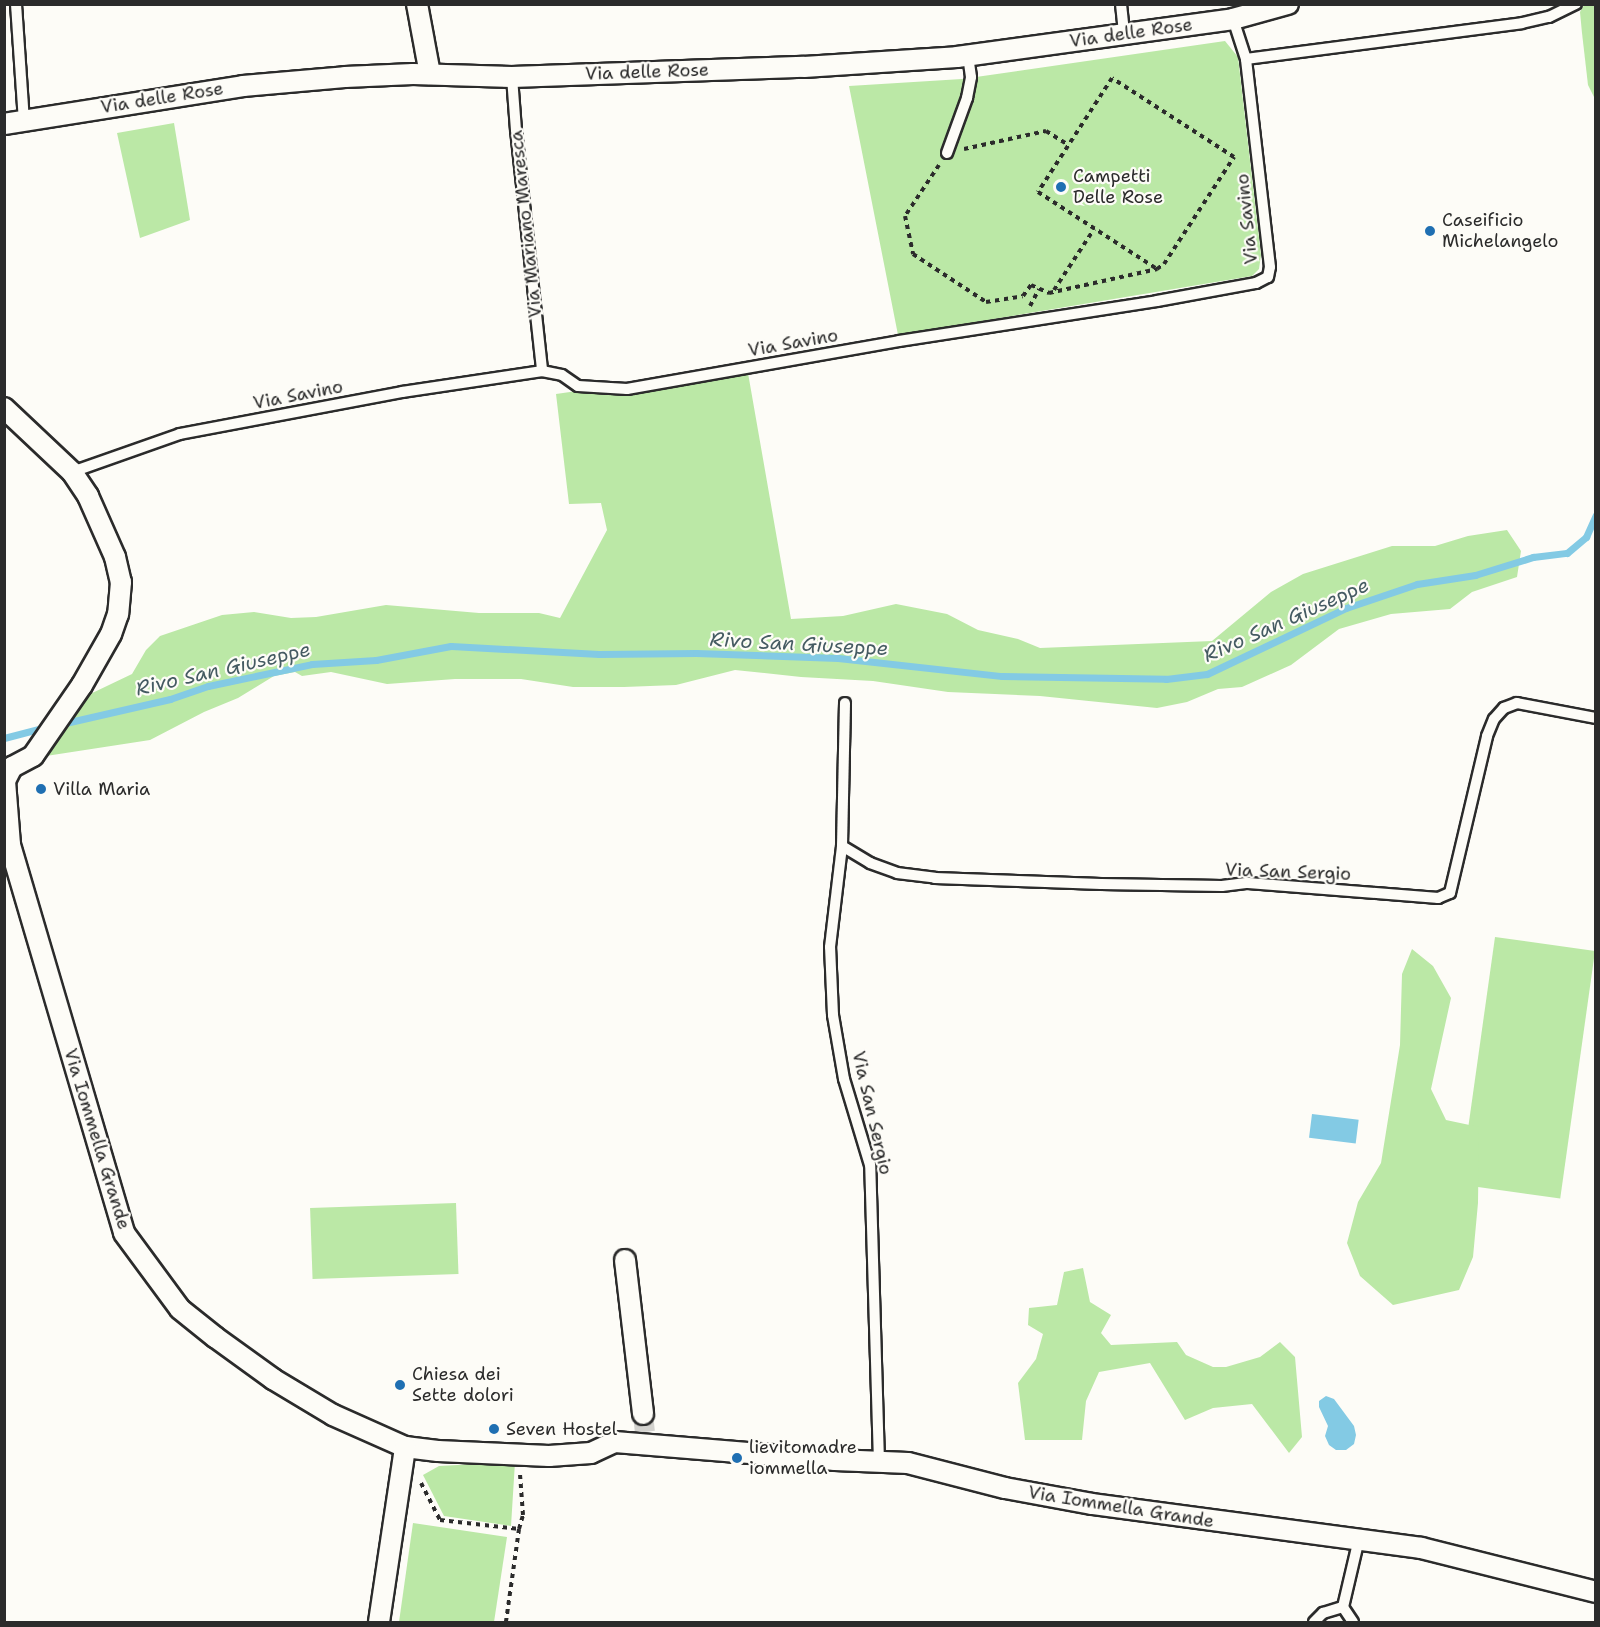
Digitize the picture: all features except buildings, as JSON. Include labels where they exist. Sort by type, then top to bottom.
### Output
[{"type":"street","points":[[417,4],[430,74]]},
{"type":"street","name":"Via delle Rose","points":[[14,122],[261,84],[430,74],[512,77],[804,67],[969,55],[1233,19],[1288,4]]},
{"type":"street","points":[[4,408],[72,472]]},
{"type":"street","name":"Via Iommella Grande","points":[[72,472],[88,496],[115,557],[121,582],[118,614],[111,634],[82,685],[33,756],[12,767],[5,781],[10,845],[124,1233],[180,1309],[215,1337],[273,1379],[333,1416],[405,1447],[438,1451],[549,1456],[591,1453],[644,1430],[879,1462],[908,1462],[1005,1488],[1092,1504],[1421,1548],[1596,1592]]},
{"type":"street","points":[[625,1260],[644,1430]]},
{"type":"street","points":[[379,1623],[405,1447]]},
{"type":"lane","points":[[14,122],[16,4]]},
{"type":"lane","points":[[1121,4],[1124,34]]},
{"type":"lane","points":[[1246,59],[1522,23],[1549,18],[1576,4]]},
{"type":"lane","name":"Via Savino","points":[[72,472],[180,434],[332,404],[542,372],[562,375],[578,386],[627,389],[899,340],[1256,283],[1268,277],[1270,267],[1246,59],[1233,19]]},
{"type":"lane","points":[[948,153],[967,98],[971,77],[969,55]]},
{"type":"lane","name":"Via Mariano Maresca","points":[[512,77],[542,372]]},
{"type":"lane","name":"Via San Sergio","points":[[842,846],[870,863],[897,873],[934,878],[1222,886],[1248,883],[1438,898],[1450,893],[1487,736],[1494,719],[1504,708],[1517,703],[1596,718]]},
{"type":"lane","name":"Via San Sergio","points":[[845,704],[842,846],[830,947],[833,1015],[844,1079],[870,1165],[879,1462]]},
{"type":"lane","points":[[1353,1623],[1343,1607],[1359,1539]]},
{"type":"lane","points":[[1314,1623],[1323,1613],[1343,1607]]},
{"type":"path","points":[[1068,145],[1046,131],[948,153],[904,216],[913,254],[986,302],[1023,296],[1031,285],[1049,293],[1158,269],[1164,264],[1234,157],[1112,78],[1038,192],[1158,269]]},
{"type":"path","points":[[1053,291],[1094,228]]},
{"type":"path","points":[[506,1623],[523,1515],[519,1466]]},
{"type":"path","points":[[418,1476],[440,1520],[519,1529]]},
{"type":"green space","points":[[1584,5],[1595,5],[1595,99],[1588,85],[1580,12]]},
{"type":"green space","name":"Campetti Delle Rose","points":[[1225,41],[1238,57],[1261,255],[1259,269],[1252,276],[898,335],[849,86],[962,79]]},
{"type":"green space","points":[[174,123],[190,220],[140,238],[117,133]]},
{"type":"green space","points":[[748,373],[791,619],[843,616],[896,604],[947,614],[978,630],[1018,639],[1040,648],[1212,641],[1271,592],[1303,574],[1392,546],[1435,546],[1468,536],[1507,530],[1521,551],[1517,577],[1472,592],[1450,609],[1391,614],[1339,629],[1291,665],[1242,687],[1218,689],[1187,702],[1157,708],[1040,696],[948,692],[873,681],[735,670],[676,685],[624,687],[573,687],[521,679],[455,679],[387,684],[331,672],[302,676],[295,672],[274,676],[238,698],[204,712],[150,740],[46,756],[86,696],[132,674],[146,650],[160,636],[222,615],[254,612],[291,618],[316,617],[386,605],[479,613],[539,613],[560,618],[607,530],[601,503],[569,504],[556,394],[577,391],[627,394]]},
{"type":"green space","points":[[1495,937],[1595,951],[1560,1199],[1460,1185]]},
{"type":"green space","points":[[1412,949],[1433,966],[1451,998],[1431,1089],[1446,1120],[1479,1127],[1478,1203],[1473,1257],[1459,1290],[1393,1305],[1360,1276],[1347,1243],[1358,1202],[1381,1163],[1400,1045],[1402,974]]},
{"type":"green space","points":[[456,1203],[458,1274],[313,1279],[310,1208]]},
{"type":"green space","points":[[1083,1268],[1090,1302],[1111,1315],[1101,1333],[1111,1345],[1177,1342],[1186,1355],[1213,1367],[1226,1367],[1260,1357],[1280,1342],[1295,1357],[1302,1437],[1289,1453],[1252,1404],[1213,1408],[1185,1420],[1150,1363],[1099,1372],[1086,1401],[1082,1440],[1025,1440],[1018,1383],[1036,1359],[1043,1334],[1028,1325],[1029,1308],[1057,1305],[1064,1272]]},
{"type":"green space","points":[[515,1462],[511,1526],[444,1516],[423,1475],[439,1466]]},
{"type":"green space","points":[[413,1523],[507,1537],[494,1622],[399,1622]]},
{"type":"water","points":[[1312,1114],[1359,1120],[1356,1144],[1309,1138]]},
{"type":"water","points":[[1326,1396],[1334,1399],[1354,1426],[1356,1435],[1354,1444],[1346,1450],[1336,1450],[1329,1445],[1325,1436],[1328,1426],[1319,1407],[1319,1401]]},
{"type":"waterway","name":"Rivo San Giuseppe","points":[[61,724],[170,699],[208,686],[312,664],[376,660],[451,646],[599,654],[696,653],[838,658],[1002,676],[1166,679],[1207,674],[1346,608],[1417,584],[1475,575],[1533,557],[1567,553],[1586,537],[1596,515]]},
{"type":"waterway","name":"Rivo San Giuseppe","points":[[4,738],[50,726]]},
{"type":"tunnel","points":[[643,1414],[645,1432]]},
{"type":"place","name":"Campetti Delle Rose","points":[[1061,187]]},
{"type":"place","name":"Caseificio Michelangelo","points":[[1430,231]]},
{"type":"place","name":"Villa Maria","points":[[41,789]]},
{"type":"place","name":"Chiesa dei Sette dolori","points":[[400,1385]]},
{"type":"place","name":"Seven Hostel","points":[[494,1429]]},
{"type":"place","name":"lievitomadre iommella","points":[[737,1458]]}]
